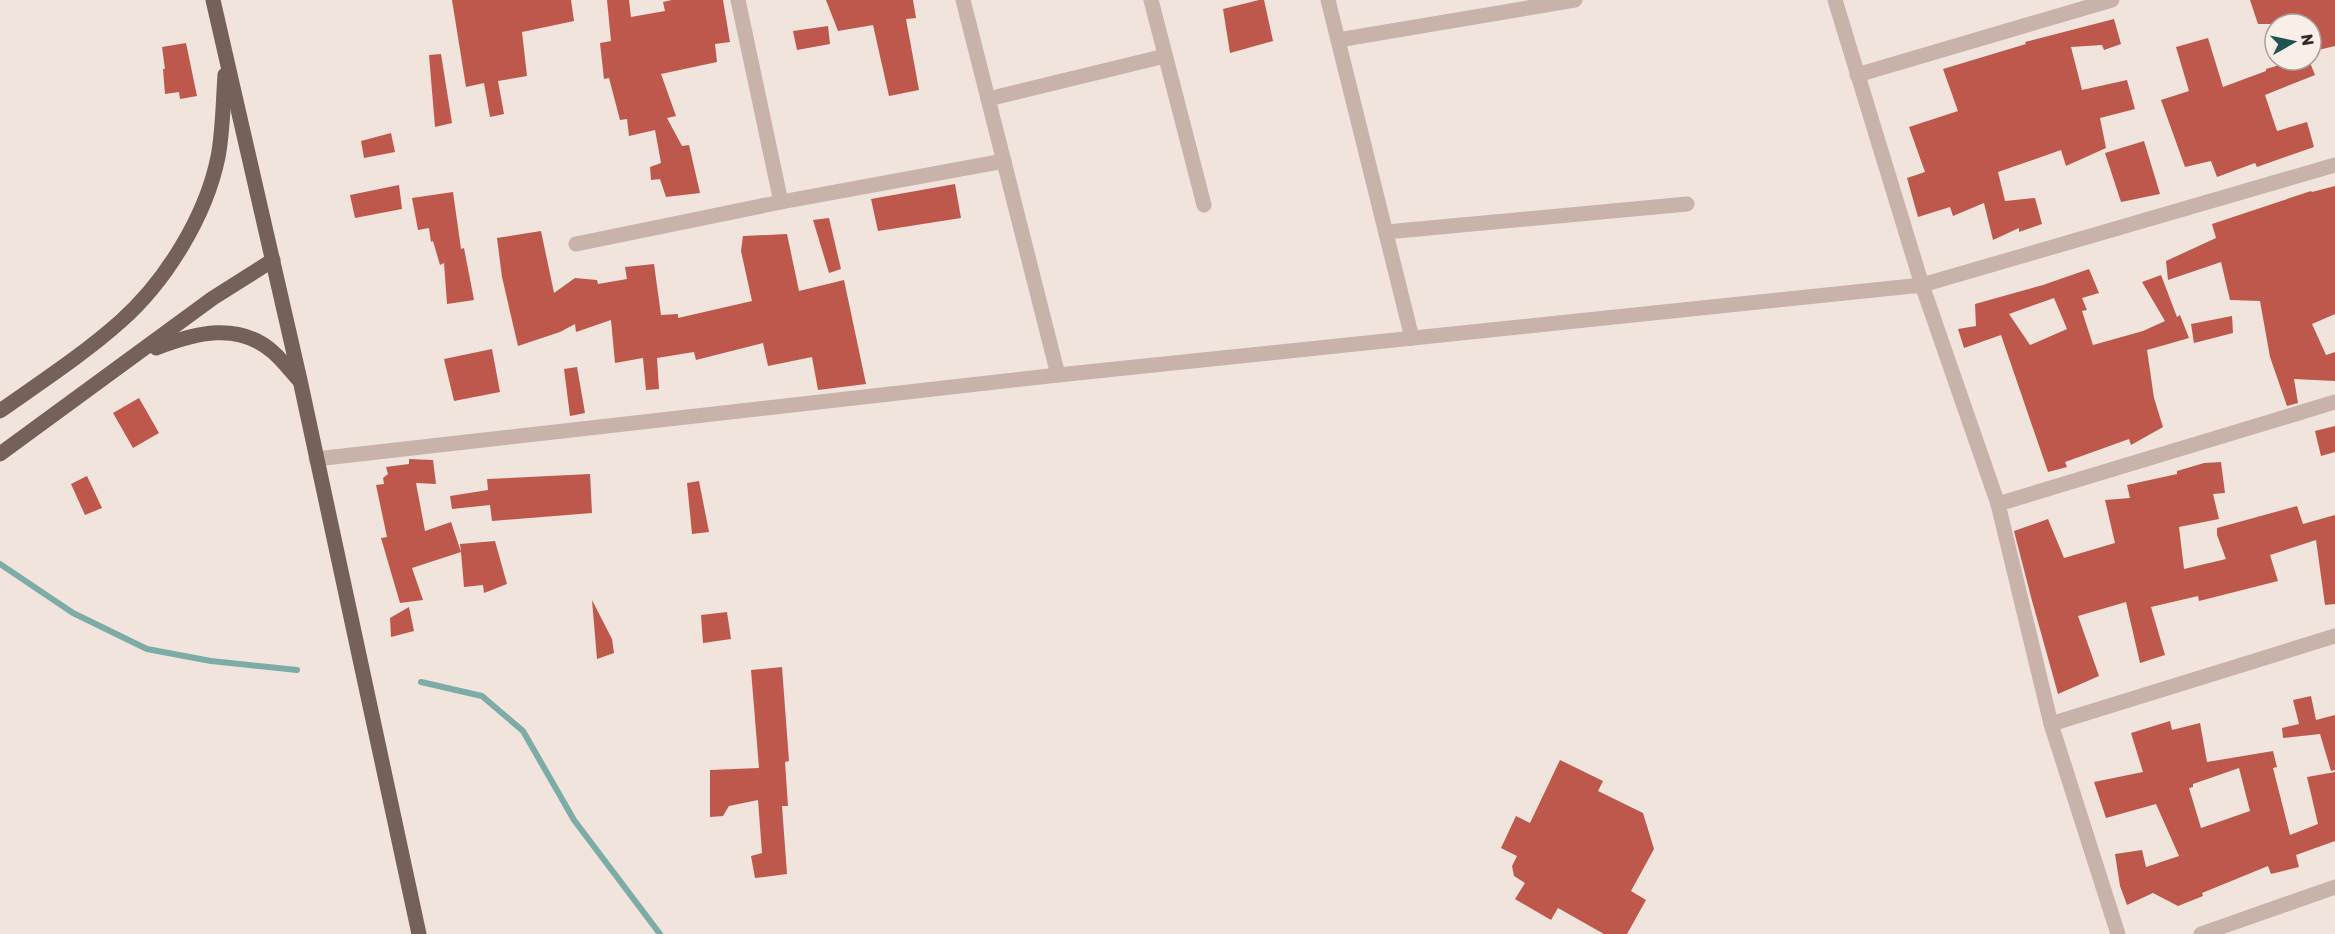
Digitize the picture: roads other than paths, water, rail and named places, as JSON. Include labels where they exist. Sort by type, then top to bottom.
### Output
[{"type":"main road","points":[[213,0],[300,380],[419,934]]},
{"type":"main road","points":[[0,411],[123,320],[151,289],[188,234],[208,192],[218,156],[226,60]]},
{"type":"main road","points":[[0,454],[213,298],[273,260]]},
{"type":"main road","points":[[139,354],[203,332],[222,331],[240,334],[259,341],[300,380]]},
{"type":"street","points":[[738,0],[781,202]]},
{"type":"street","points":[[963,0],[1058,375]]},
{"type":"street","points":[[1151,0],[1204,205]]},
{"type":"street","points":[[1328,0],[1412,338]]},
{"type":"street","points":[[1338,39],[1575,0]]},
{"type":"street","points":[[1835,0],[1922,285],[1998,504],[2051,724],[2118,934]]},
{"type":"street","points":[[1857,75],[2112,0]]},
{"type":"street","points":[[988,99],[1165,56]]},
{"type":"street","points":[[576,244],[781,202],[1004,161]]},
{"type":"street","points":[[316,459],[1058,375],[1922,285],[2335,165]]},
{"type":"street","points":[[1386,232],[1687,204]]},
{"type":"street","points":[[1998,504],[2335,402]]},
{"type":"street","points":[[2051,724],[2335,636]]},
{"type":"street","points":[[2201,934],[2335,887]]},
{"type":"waterway","points":[[0,564],[73,613],[147,649],[211,661],[297,670]]},
{"type":"waterway","points":[[421,682],[482,696],[523,731],[574,820],[660,934]]}]
